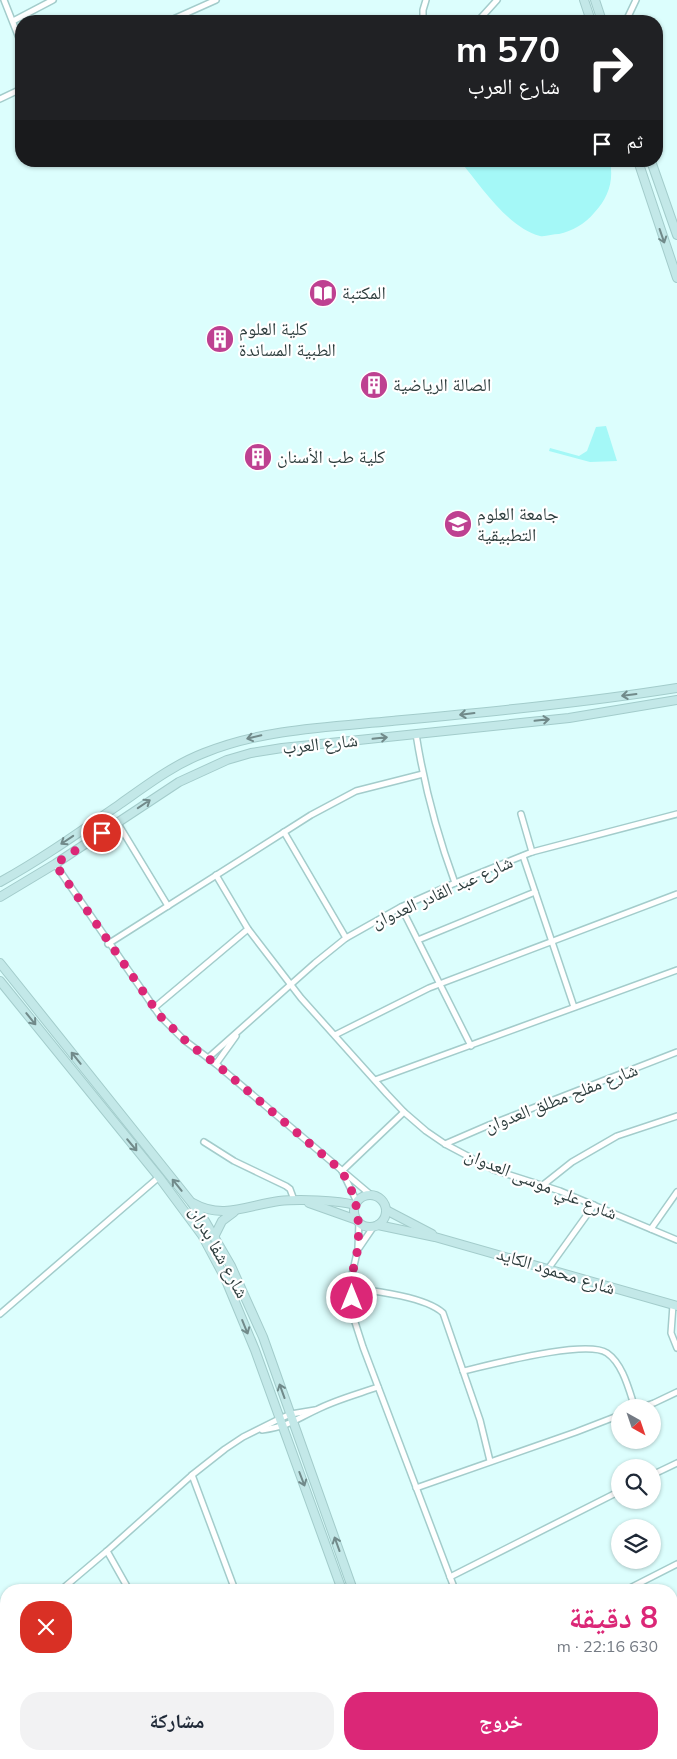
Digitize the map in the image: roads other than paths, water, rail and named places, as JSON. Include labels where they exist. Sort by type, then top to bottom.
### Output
[{"type":"main road","points":[[595,0],[600,15]]},
{"type":"main road","points":[[584,1],[589,15]]},
{"type":"main road","points":[[640,167],[677,278]]},
{"type":"main road","points":[[653,167],[677,235]]},
{"type":"main road","name":"شارع العرب","points":[[0,882],[171,769],[203,753],[228,744],[259,736],[290,732],[677,688]]},
{"type":"main road","name":"شارع العرب","points":[[0,897],[55,864],[178,782],[227,760],[251,753],[282,748],[569,718],[677,700]]},
{"type":"main road","points":[[0,902],[8,893]]},
{"type":"main road","name":"شارع شفا بدران","points":[[0,963],[191,1202],[231,1266],[256,1322],[291,1414],[351,1584]]},
{"type":"main road","name":"شارع شفا بدران","points":[[0,981],[197,1226],[225,1278],[255,1350],[340,1584]]},
{"type":"main road","points":[[303,1201],[358,1221],[366,1226],[376,1225],[384,1218],[386,1210],[384,1203],[378,1197],[371,1195],[363,1197],[356,1203],[354,1213],[358,1221]]},
{"type":"main road","points":[[191,1202],[212,1211],[235,1211],[274,1202],[294,1200],[356,1203]]},
{"type":"main road","name":"شارع محمود الكايد","points":[[386,1210],[435,1237]]},
{"type":"main road","points":[[214,1237],[222,1222],[235,1211]]},
{"type":"main road","name":"شارع محمود الكايد","points":[[376,1225],[435,1237],[675,1305]]},
{"type":"street","points":[[4,0],[15,28]]},
{"type":"street","points":[[24,15],[53,0]]},
{"type":"street","points":[[182,15],[216,0]]},
{"type":"street","points":[[423,15],[426,0]]},
{"type":"street","points":[[483,15],[497,0]]},
{"type":"street","points":[[629,15],[636,0]]},
{"type":"street","points":[[0,99],[15,92]]},
{"type":"street","points":[[416,734],[422,774],[455,883]]},
{"type":"street","points":[[108,944],[311,815],[356,792],[422,774]]},
{"type":"street","points":[[521,814],[532,852]]},
{"type":"street","name":"شارع عبد القادر العدوان","points":[[208,1058],[346,938],[401,907],[532,852],[677,814]]},
{"type":"street","points":[[118,822],[168,906]]},
{"type":"street","points":[[284,832],[346,938]]},
{"type":"street","points":[[523,856],[574,1007]]},
{"type":"street","points":[[55,864],[108,944],[154,1008],[184,1040],[216,1064],[371,1195]]},
{"type":"street","name":"شارع علي موسى العدوان","points":[[216,875],[248,929],[290,985],[404,1112],[445,1144],[494,1170],[543,1185],[677,1240]]},
{"type":"street","points":[[418,940],[535,892]]},
{"type":"street","points":[[335,1036],[412,996],[677,894]]},
{"type":"street","points":[[401,907],[471,1046]]},
{"type":"street","points":[[154,1008],[248,929]]},
{"type":"street","points":[[375,1080],[677,970]]},
{"type":"street","name":"شارع عبد القادر العدوان","points":[[216,1064],[239,1031]]},
{"type":"street","name":"شارع مفلح مطلق العدوان","points":[[445,1144],[677,1052]]},
{"type":"street","points":[[342,1171],[404,1112]]},
{"type":"street","points":[[543,1185],[572,1162],[616,1136],[677,1116]]},
{"type":"street","points":[[204,1142],[234,1161],[286,1186],[290,1189],[294,1200]]},
{"type":"street","points":[[342,1171],[356,1203]]},
{"type":"street","points":[[0,1314],[159,1177]]},
{"type":"street","points":[[651,1229],[677,1192]]},
{"type":"street","points":[[548,1269],[594,1205]]},
{"type":"street","points":[[358,1221],[358,1248],[352,1275],[356,1325],[452,1584]]},
{"type":"street","points":[[358,1248],[376,1225]]},
{"type":"street","points":[[352,1288],[412,1299],[439,1309],[446,1320],[480,1420],[490,1461]]},
{"type":"street","points":[[675,1305],[671,1332],[677,1348]]},
{"type":"street","points":[[462,1371],[558,1350],[595,1350],[606,1352],[617,1363],[631,1399]]},
{"type":"street","points":[[256,1431],[282,1427],[315,1410],[378,1387]]},
{"type":"street","points":[[661,1400],[677,1392]]},
{"type":"street","points":[[68,1584],[192,1475],[230,1445],[291,1414],[315,1410]]},
{"type":"street","points":[[416,1488],[611,1418]]},
{"type":"street","points":[[661,1471],[677,1463]]},
{"type":"street","points":[[192,1475],[233,1584]]},
{"type":"street","points":[[450,1577],[611,1496]]},
{"type":"street","points":[[107,1551],[126,1584]]},
{"type":"street","points":[[638,1584],[677,1564]]},
{"type":"place","name":"المكتبة","points":[[323,293]]},
{"type":"place","name":"كلية العلوم الطبية المساندة","points":[[220,339]]},
{"type":"place","name":"الصالة الرياضية","points":[[374,385]]},
{"type":"place","name":"كلية طب الأسنان","points":[[258,457]]},
{"type":"place","name":"جامعة العلوم التطبيقية","points":[[458,524]]}]
